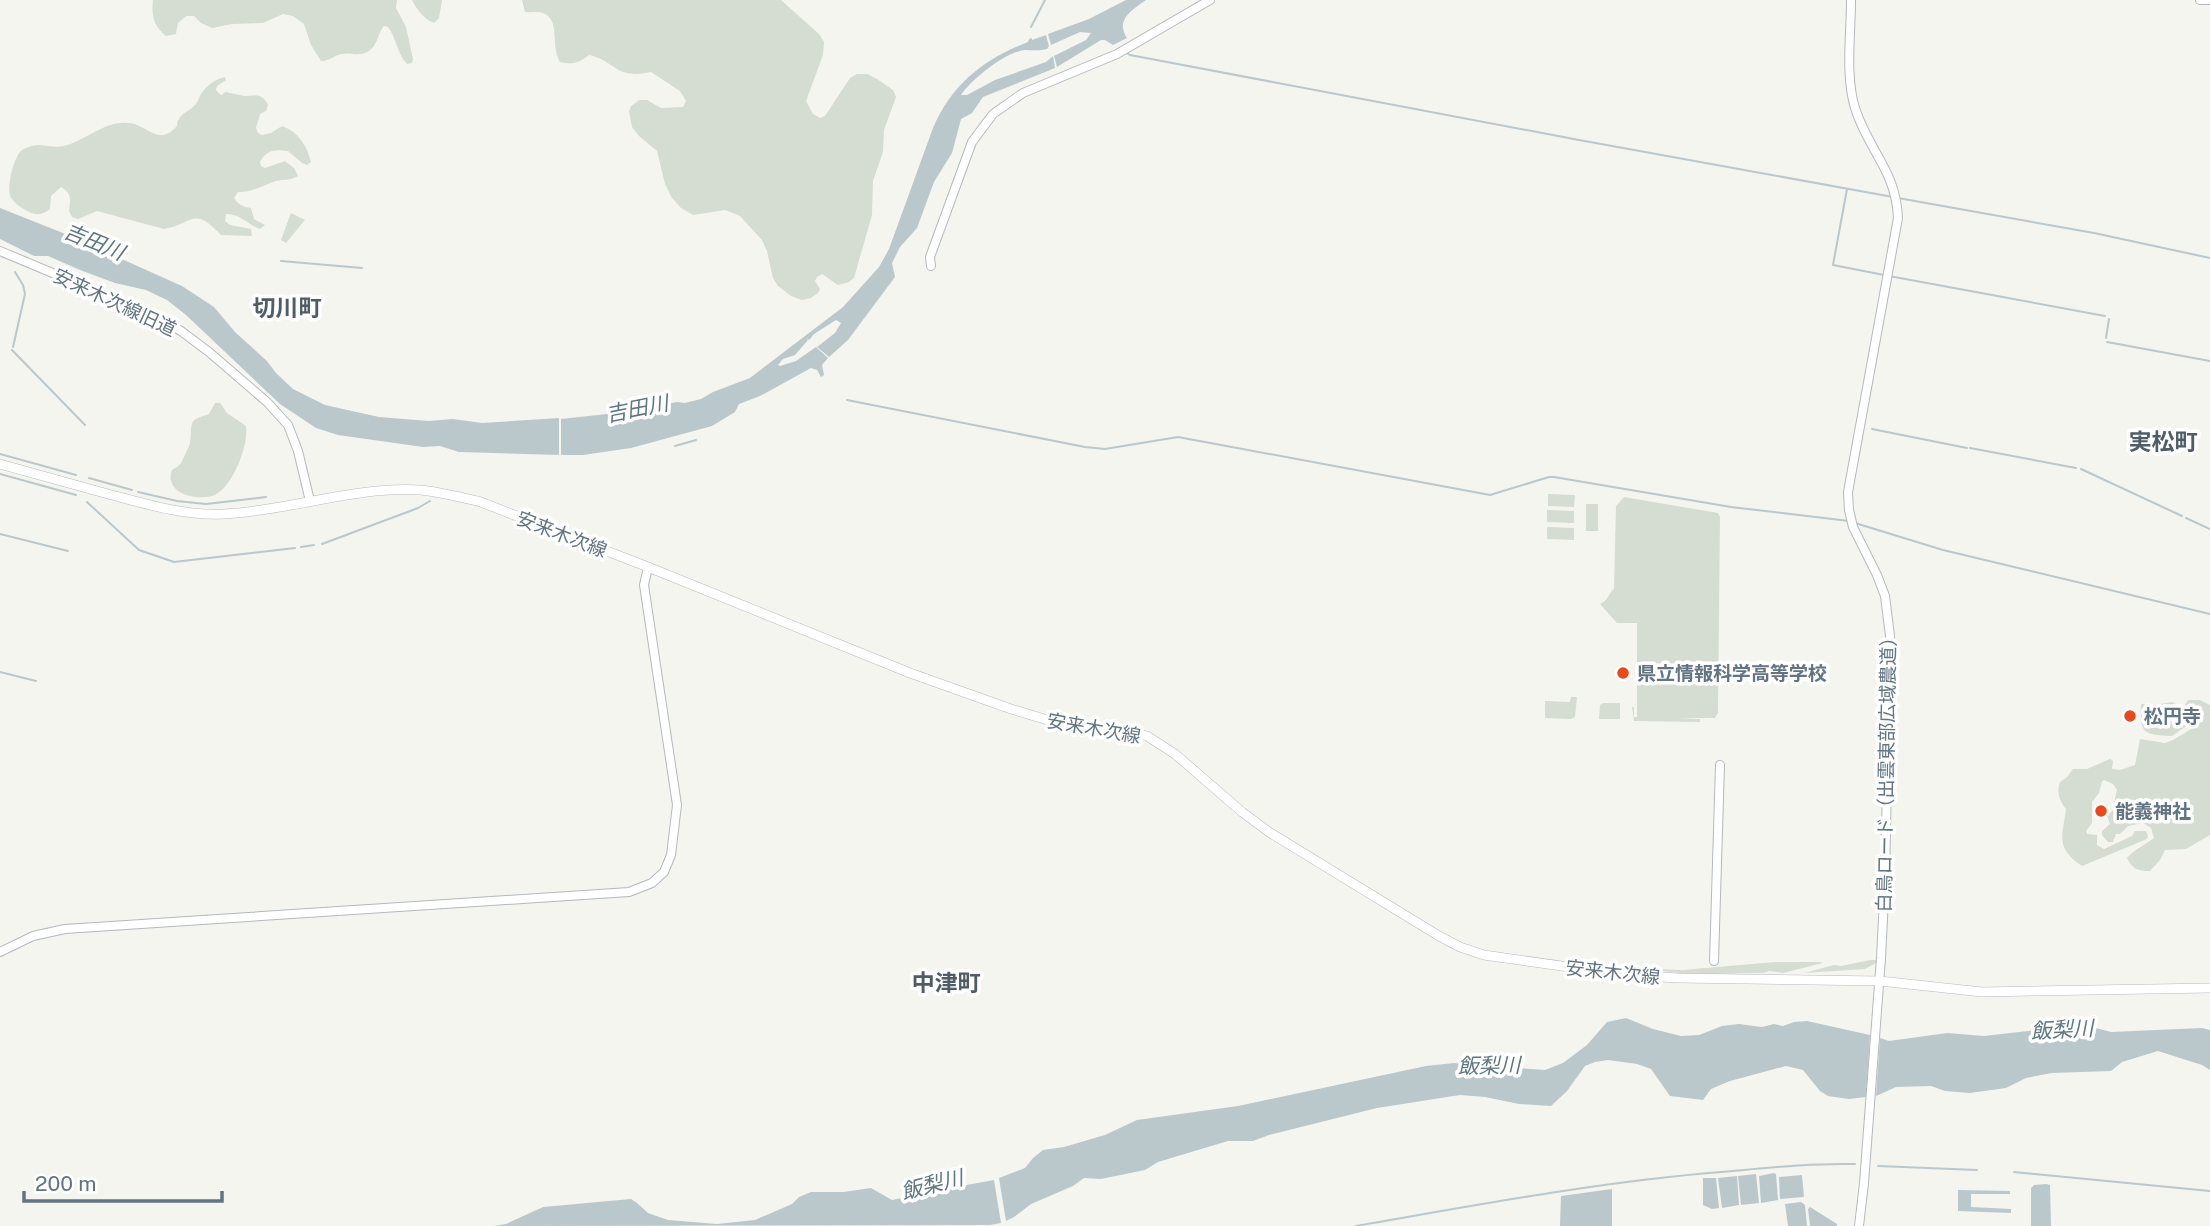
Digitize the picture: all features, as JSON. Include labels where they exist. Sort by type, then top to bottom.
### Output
[{"type":"main road","name":"安来木次線","points":[[0,464],[140,502],[196,513],[223,514],[362,493],[406,490],[449,494],[478,501],[909,673],[1011,709],[1051,721],[1115,728],[1147,736],[1175,754],[1269,832],[1439,936],[1471,952],[1625,975],[1678,978],[1880,981],[1982,992],[2210,988]]},
{"type":"street","points":[[932,266],[930,257],[967,154],[978,132],[993,114],[1023,93],[1094,65],[1210,0]]},
{"type":"street","name":"白鳥ロード（出雲東部広域農道）","points":[[1851,0],[1852,96],[1861,124],[1886,167],[1896,198],[1898,218],[1848,492],[1851,522],[1877,575],[1889,612],[1890,636],[1880,981],[1859,1226]]},
{"type":"street","points":[[2200,0],[2210,0]]},
{"type":"street","name":"安来木次線旧道","points":[[0,251],[148,313],[181,331],[209,352],[267,402],[288,425],[299,451],[310,501]]},
{"type":"street","points":[[0,952],[33,936],[65,929],[629,892],[652,884],[664,872],[671,855],[677,805],[644,585],[648,567]]},
{"type":"street","points":[[1714,961],[1720,765]]},
{"type":"shaded area","points":[[153,0],[397,0],[396,8],[406,27],[413,59],[412,63],[407,64],[388,27],[384,26],[369,51],[339,55],[321,61],[311,45],[304,24],[293,16],[283,14],[263,23],[212,28],[194,16],[186,16],[178,23],[176,34],[166,36],[154,20]]},
{"type":"shaded area","points":[[412,0],[442,0],[439,18],[434,23],[427,19]]},
{"type":"shaded area","points":[[522,0],[781,0],[819,34],[824,42],[823,55],[806,101],[813,114],[820,118],[825,116],[850,78],[857,74],[867,74],[893,90],[896,97],[884,130],[883,152],[873,181],[872,215],[854,278],[838,285],[822,274],[815,281],[820,289],[811,298],[802,300],[791,296],[778,286],[773,278],[762,240],[740,216],[725,210],[693,215],[681,208],[665,184],[657,151],[632,127],[629,111],[639,100],[647,100],[661,108],[683,107],[686,101],[680,91],[651,72],[630,74],[589,55],[575,63],[560,62],[552,21],[543,13],[525,12]]},
{"type":"shaded area","points":[[225,77],[226,80],[217,86],[216,90],[221,95],[226,92],[258,96],[266,101],[266,111],[260,114],[256,128],[258,133],[271,133],[282,126],[288,129],[301,140],[311,162],[307,165],[302,163],[283,150],[271,151],[262,158],[261,166],[265,168],[285,161],[294,168],[298,176],[238,192],[234,198],[241,205],[251,208],[254,219],[265,225],[260,229],[231,214],[226,214],[225,221],[230,225],[251,229],[252,236],[221,235],[212,226],[198,219],[164,229],[97,211],[78,219],[72,217],[69,211],[69,195],[61,187],[51,196],[50,209],[41,214],[28,211],[11,198],[9,185],[12,171],[22,150],[38,145],[64,146],[104,127],[120,123],[129,123],[154,134],[164,135],[177,126],[179,118],[196,104],[209,85]]},
{"type":"shaded area","points":[[291,213],[305,220],[286,243],[281,240]]},
{"type":"shaded area","points":[[215,403],[220,403],[227,413],[246,426],[242,454],[234,474],[215,495],[196,497],[183,494],[174,486],[171,472],[181,463],[187,450],[192,424],[209,414]]},
{"type":"shaded area","points":[[1548,494],[1575,495],[1574,507],[1548,506]]},
{"type":"shaded area","points":[[1624,497],[1718,513],[1720,517],[1718,713],[1715,718],[1679,718],[1700,719],[1700,722],[1634,721],[1632,707],[1634,717],[1637,717],[1637,623],[1617,623],[1600,604],[1614,588],[1616,506]]},
{"type":"shaded area","points":[[1586,504],[1598,504],[1598,531],[1586,531]]},
{"type":"shaded area","points":[[1547,510],[1574,511],[1574,523],[1547,522]]},
{"type":"shaded area","points":[[1547,527],[1574,528],[1574,540],[1547,539]]},
{"type":"shaded area","points":[[1571,697],[1577,697],[1575,717],[1545,718],[1545,701],[1570,702]]},
{"type":"shaded area","points":[[2188,700],[2200,700],[2210,705],[2210,835],[2186,849],[2165,850],[2150,871],[2136,869],[2127,858],[2154,838],[2151,828],[2143,823],[2128,826],[2120,834],[2116,834],[2113,842],[2108,842],[2102,831],[2110,824],[2107,816],[2112,811],[2117,790],[2113,784],[2104,780],[2092,802],[2092,823],[2086,831],[2087,834],[2097,835],[2097,845],[2104,849],[2132,836],[2135,831],[2146,831],[2148,836],[2147,839],[2082,866],[2067,853],[2062,840],[2066,809],[2059,796],[2060,782],[2073,769],[2087,769],[2110,759],[2113,761],[2112,769],[2120,770],[2135,765],[2140,739],[2165,743],[2196,726],[2197,713],[2185,705]]},
{"type":"shaded area","points":[[2172,702],[2193,720],[2192,722],[2172,736],[2154,735],[2142,727],[2141,704]]},
{"type":"shaded area","points":[[1620,703],[1620,719],[1599,719],[1600,705]]},
{"type":"shaded area","points":[[1876,960],[1876,963],[1865,969],[1804,973],[1834,965]]},
{"type":"shaded area","points":[[1775,962],[1823,963],[1783,973],[1769,971],[1692,974],[1629,968],[1683,970]]},
{"type":"water","points":[[1126,0],[1146,0],[1124,21],[1127,38],[1113,45],[1101,40],[1057,67],[1054,56],[1086,40],[1091,33],[1080,32],[1051,45],[1048,34],[1089,19]]},
{"type":"water","name":"吉田川","points":[[1046,35],[1049,46],[1047,49],[1025,50],[1008,56],[981,74],[961,95],[967,95],[995,80],[1046,62],[1053,56],[1055,68],[983,97],[972,113],[961,119],[952,153],[934,182],[917,228],[900,247],[892,263],[895,277],[848,340],[829,357],[817,347],[835,333],[841,323],[836,320],[809,340],[807,338],[795,355],[783,359],[778,365],[796,361],[816,347],[828,358],[822,365],[824,375],[821,377],[817,370],[811,368],[760,396],[739,404],[735,412],[712,426],[631,448],[583,455],[561,455],[561,419],[701,399],[750,378],[843,307],[879,267],[889,249],[933,128],[950,98],[971,75],[997,56],[1028,42],[1029,39]]},
{"type":"water","points":[[0,208],[182,286],[214,307],[235,332],[293,389],[325,405],[379,417],[429,421],[453,419],[482,423],[559,418],[559,455],[459,452],[440,446],[423,447],[338,435],[316,428],[280,404],[167,300],[48,256],[34,256],[0,239]]},
{"type":"water","name":"飯梨川","points":[[1626,1018],[1681,1036],[1699,1035],[1722,1026],[1783,1026],[1807,1021],[1870,1035],[1866,1097],[1849,1099],[1828,1096],[1820,1091],[1803,1070],[1786,1066],[1730,1081],[1711,1089],[1703,1100],[1670,1096],[1651,1069],[1608,1060],[1585,1066],[1567,1091],[1551,1106],[1460,1095],[1377,1108],[1253,1141],[1228,1141],[1158,1162],[1145,1170],[1101,1179],[1084,1178],[1073,1186],[1031,1204],[1006,1221],[999,1178],[1025,1168],[1043,1150],[1105,1135],[1137,1120],[1238,1106],[1426,1066],[1454,1063],[1545,1070],[1563,1063],[1587,1045],[1607,1022]]},
{"type":"water","name":"飯梨川","points":[[2096,1028],[2111,1032],[2202,1028],[2210,1030],[2210,1070],[2158,1051],[2122,1062],[2111,1071],[2052,1073],[2026,1078],[2006,1088],[1970,1093],[1945,1091],[1931,1086],[1896,1087],[1876,1096],[1880,1038],[1889,1041],[1947,1033],[1984,1036]]},
{"type":"water","points":[[1774,1173],[1778,1200],[1761,1203],[1759,1176]]},
{"type":"water","points":[[1756,1174],[1759,1203],[1741,1205],[1738,1176]]},
{"type":"water","points":[[1802,1175],[1804,1197],[1780,1199],[1779,1177]]},
{"type":"water","points":[[1737,1176],[1739,1205],[1722,1208],[1718,1178]]},
{"type":"water","points":[[1703,1178],[1716,1178],[1719,1208],[1712,1209],[1703,1205]]},
{"type":"water","points":[[994,1180],[1001,1223],[990,1225],[494,1226],[506,1224],[543,1207],[631,1199],[648,1213],[668,1220],[717,1224],[755,1220],[792,1204],[799,1197],[811,1192],[844,1192],[871,1188],[892,1200],[911,1196],[924,1188],[939,1190]]},
{"type":"water","points":[[2034,1185],[2050,1185],[2051,1226],[2031,1226],[2031,1188]]},
{"type":"water","points":[[1612,1189],[1612,1226],[1560,1226],[1561,1196]]},
{"type":"water","points":[[1958,1190],[2010,1191],[2010,1194],[1971,1194],[1971,1207],[2011,1209],[2011,1213],[1958,1211]]},
{"type":"water","points":[[1801,1202],[1805,1205],[1807,1226],[1788,1226],[1785,1204]]},
{"type":"water","points":[[1810,1207],[1837,1224],[1837,1226],[1810,1226]]},
{"type":"waterway","points":[[1031,27],[1045,0]]},
{"type":"waterway","points":[[1125,52],[1579,140],[1893,197]]},
{"type":"waterway","points":[[1847,189],[1833,265],[1884,275]]},
{"type":"waterway","points":[[1898,198],[2094,233],[2210,258]]},
{"type":"waterway","points":[[281,261],[362,268]]},
{"type":"waterway","points":[[13,347],[25,294],[15,272]]},
{"type":"waterway","points":[[1889,276],[2105,316]]},
{"type":"waterway","points":[[2106,338],[2109,319]]},
{"type":"waterway","points":[[2107,342],[2210,361]]},
{"type":"waterway","points":[[12,350],[85,425]]},
{"type":"waterway","points":[[847,400],[1085,447],[1105,449],[1178,437],[1490,495],[1554,477],[1731,507],[1849,521]]},
{"type":"waterway","points":[[1872,429],[1967,448]]},
{"type":"waterway","points":[[675,446],[696,440]]},
{"type":"waterway","points":[[1970,448],[2076,468]]},
{"type":"waterway","points":[[0,454],[76,475]]},
{"type":"waterway","points":[[2081,469],[2182,516]]},
{"type":"waterway","points":[[0,474],[76,495]]},
{"type":"waterway","points":[[89,478],[132,490]]},
{"type":"waterway","points":[[138,492],[206,504],[266,497]]},
{"type":"waterway","points":[[322,544],[430,501]]},
{"type":"waterway","points":[[87,502],[139,550],[174,562],[295,548]]},
{"type":"waterway","points":[[2186,518],[2210,529]]},
{"type":"waterway","points":[[1855,523],[1943,550],[2210,614]]},
{"type":"waterway","points":[[0,534],[68,551]]},
{"type":"waterway","points":[[301,547],[314,545]]},
{"type":"waterway","points":[[0,672],[36,681]]},
{"type":"waterway","points":[[1356,1226],[1538,1195],[1675,1176],[1788,1166],[1855,1164]]},
{"type":"waterway","points":[[1878,1166],[1977,1170]]},
{"type":"waterway","points":[[2014,1172],[2210,1191]]},
{"type":"place","name":"県立情報科学高等学校","points":[[1623,673]]},
{"type":"place","name":"松円寺","points":[[2130,716]]},
{"type":"place","name":"能義神社","points":[[2101,811]]},
{"type":"district","name":"切川町","points":[[287,308]]},
{"type":"district","name":"実松町","points":[[2163,442]]},
{"type":"district","name":"中津町","points":[[946,983]]}]
